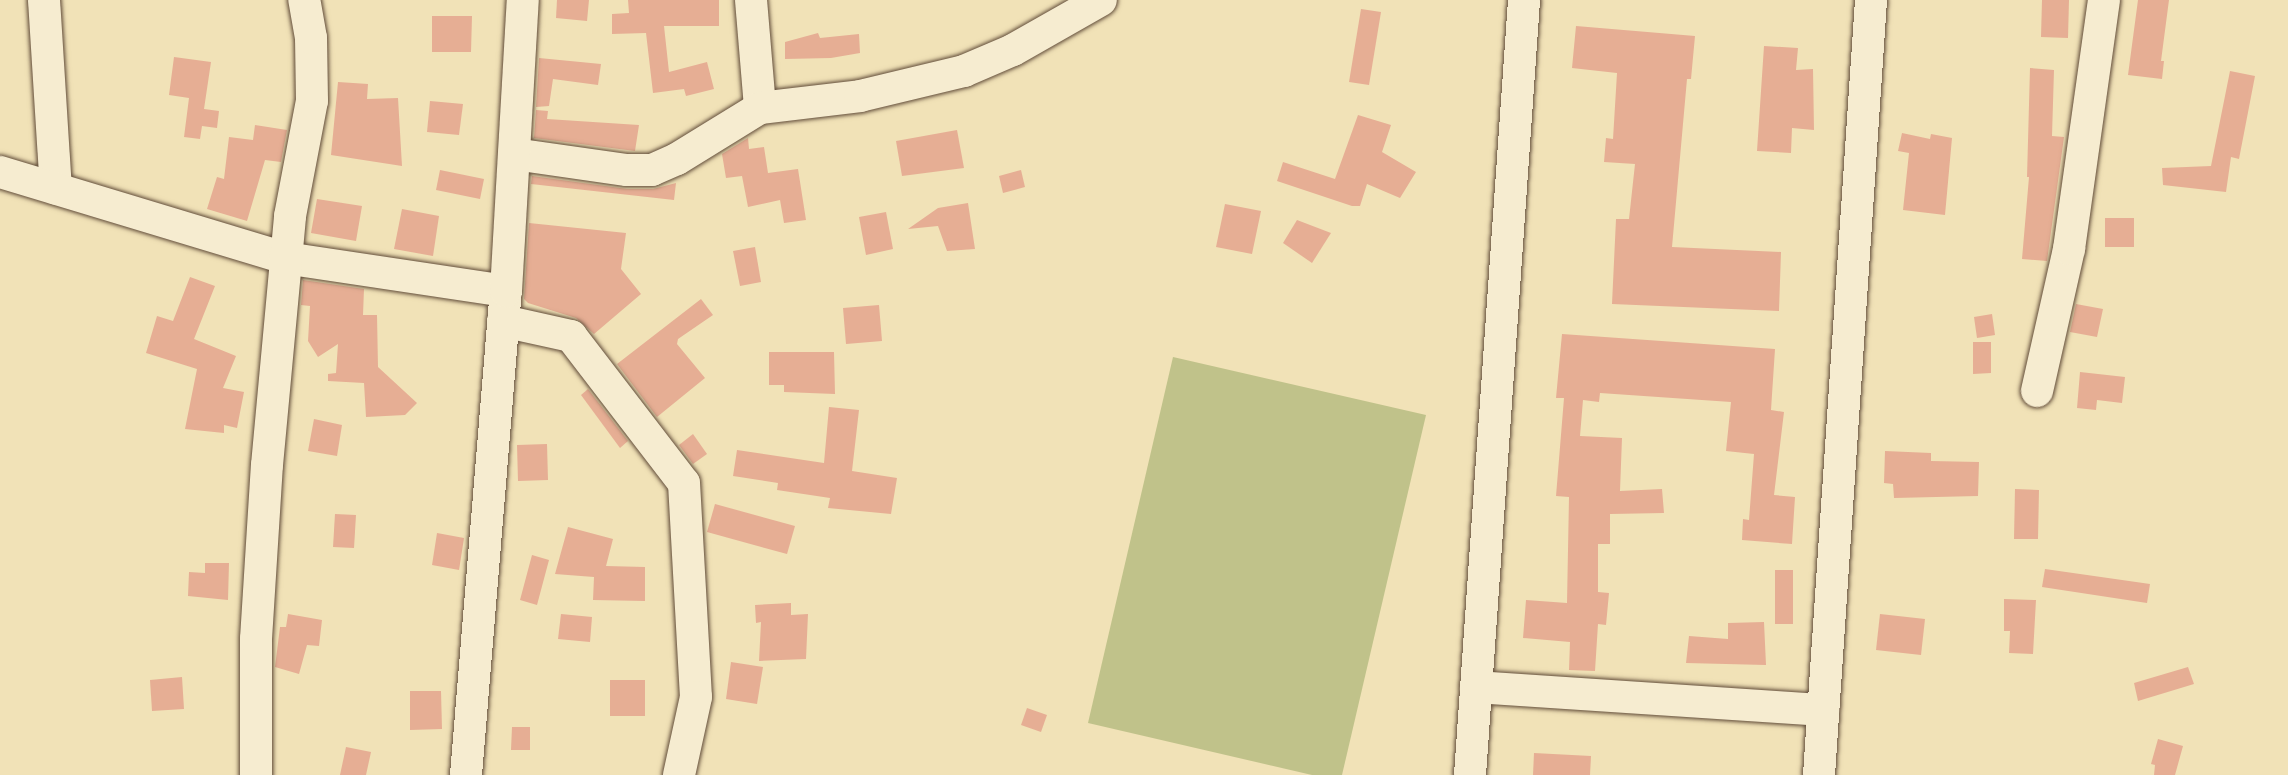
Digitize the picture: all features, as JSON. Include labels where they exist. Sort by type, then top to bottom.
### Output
[{"type":"street","points":[[44,0],[56,189]]},
{"type":"street","points":[[256,775],[257,625],[285,258],[312,101],[311,38],[304,0]]},
{"type":"street","points":[[466,775],[505,306],[523,0]]},
{"type":"street","points":[[751,0],[760,108]]},
{"type":"street","points":[[514,154],[627,170],[652,170],[677,159],[760,108],[860,96],[964,71],[1013,50],[1101,0]]},
{"type":"street","points":[[1470,775],[1524,0]]},
{"type":"street","points":[[1819,775],[1871,0]]},
{"type":"street","points":[[2037,391],[2069,249],[2104,0]]},
{"type":"street","points":[[0,172],[285,258],[505,306],[571,336],[684,483],[696,697],[679,775]]},
{"type":"street","points":[[1476,687],[1823,710]]},
{"type":"green space","points":[[1173,357],[1426,415],[1342,775],[1312,775],[1088,723]]},
{"type":"building","points":[[557,0],[589,0],[587,21],[556,18]]},
{"type":"building","points":[[628,0],[719,0],[719,26],[664,26],[669,72],[707,62],[714,89],[686,96],[684,89],[653,93],[646,33],[612,34],[612,14],[629,13]]},
{"type":"building","points":[[2042,0],[2069,0],[2068,38],[2041,37]]},
{"type":"building","points":[[2138,0],[2169,0],[2161,61],[2164,61],[2162,79],[2128,75]]},
{"type":"building","points":[[1361,9],[1381,12],[1369,85],[1349,82]]},
{"type":"building","points":[[432,16],[472,16],[471,52],[432,52]]},
{"type":"building","points":[[1576,26],[1695,36],[1691,79],[1687,79],[1672,247],[1781,252],[1779,311],[1612,304],[1616,219],[1629,219],[1635,164],[1604,162],[1606,138],[1613,139],[1617,73],[1572,68]]},
{"type":"building","points":[[818,33],[820,38],[859,34],[860,53],[831,58],[785,59],[785,42]]},
{"type":"building","points":[[1764,46],[1798,48],[1796,70],[1813,69],[1814,130],[1792,128],[1791,153],[1757,151]]},
{"type":"building","points":[[174,57],[211,62],[204,109],[219,111],[217,128],[202,126],[200,139],[184,137],[189,98],[169,95]]},
{"type":"building","points":[[539,58],[601,64],[598,85],[553,79],[549,106],[536,107]]},
{"type":"building","points":[[2030,68],[2054,70],[2052,136],[2064,137],[2047,261],[2022,259],[2029,177]]},
{"type":"building","points":[[2230,71],[2255,76],[2239,159],[2231,157],[2226,192],[2163,185],[2162,168],[2211,166]]},
{"type":"building","points":[[338,82],[368,84],[367,99],[398,98],[402,166],[331,155]]},
{"type":"building","points":[[430,101],[463,104],[459,135],[427,132]]},
{"type":"building","points":[[536,110],[548,111],[547,119],[639,125],[635,151],[534,138]]},
{"type":"building","points":[[1358,115],[1391,125],[1382,152],[1416,172],[1400,198],[1367,184],[1360,206],[1352,206],[1277,181],[1283,162],[1335,179]]},
{"type":"building","points":[[255,125],[287,130],[281,162],[265,160],[247,221],[207,209],[217,177],[224,179],[229,137],[253,140]]},
{"type":"building","points":[[957,130],[964,168],[902,176],[896,141]]},
{"type":"building","points":[[1902,133],[1930,139],[1931,134],[1952,138],[1945,215],[1903,210],[1909,153],[1898,151]]},
{"type":"building","points":[[748,138],[749,149],[764,147],[768,173],[798,169],[806,220],[784,223],[780,200],[748,207],[742,176],[726,178],[722,154]]},
{"type":"building","points":[[440,170],[484,179],[480,199],[436,190]]},
{"type":"building","points":[[1021,170],[1025,187],[1003,193],[999,176]]},
{"type":"building","points":[[532,176],[627,189],[653,189],[676,183],[674,200],[531,184]]},
{"type":"building","points":[[317,199],[362,206],[356,241],[311,233]]},
{"type":"building","points":[[968,203],[975,249],[947,251],[938,226],[908,229],[938,208]]},
{"type":"building","points":[[1225,204],[1261,211],[1252,254],[1216,247]]},
{"type":"building","points":[[402,209],[439,216],[433,256],[394,249]]},
{"type":"building","points":[[886,212],[893,249],[866,255],[859,217]]},
{"type":"building","points":[[2105,218],[2134,218],[2134,247],[2105,247]]},
{"type":"building","points":[[1297,220],[1331,233],[1312,263],[1283,243]]},
{"type":"building","points":[[529,223],[626,233],[621,269],[641,294],[594,334],[576,318],[528,303],[524,299]]},
{"type":"building","points":[[755,247],[761,282],[740,286],[733,251]]},
{"type":"building","points":[[190,277],[215,286],[194,339],[236,356],[223,388],[244,392],[237,428],[224,425],[224,433],[185,429],[197,369],[146,353],[157,316],[173,321]]},
{"type":"building","points":[[303,280],[364,289],[363,315],[377,315],[378,367],[417,403],[405,415],[366,417],[364,383],[328,381],[328,374],[336,373],[338,344],[318,357],[308,341],[310,306],[301,305]]},
{"type":"building","points":[[701,299],[713,315],[678,339],[677,344],[705,378],[657,417],[617,364]]},
{"type":"building","points":[[2076,304],[2103,309],[2097,337],[2070,332]]},
{"type":"building","points":[[879,305],[882,341],[846,344],[843,308]]},
{"type":"building","points":[[1992,314],[1995,335],[1977,338],[1974,317]]},
{"type":"building","points":[[1562,334],[1775,349],[1771,410],[1784,412],[1774,495],[1795,497],[1792,544],[1742,540],[1743,519],[1749,520],[1754,454],[1726,451],[1731,402],[1600,393],[1599,402],[1583,400],[1580,436],[1622,438],[1620,491],[1662,489],[1664,513],[1610,514],[1610,544],[1598,544],[1598,592],[1609,593],[1606,625],[1598,624],[1595,671],[1569,670],[1570,642],[1523,638],[1526,600],[1567,603],[1569,497],[1556,496],[1564,398],[1556,398]]},
{"type":"building","points":[[1973,342],[1991,342],[1991,373],[1973,374]]},
{"type":"building","points":[[769,352],[834,352],[835,394],[784,392],[784,385],[769,385]]},
{"type":"building","points":[[2080,372],[2125,377],[2122,403],[2097,400],[2096,410],[2077,408]]},
{"type":"building","points":[[588,389],[628,441],[620,448],[581,395]]},
{"type":"building","points":[[829,407],[859,410],[852,471],[897,478],[891,514],[828,508],[830,498],[777,490],[778,483],[733,476],[737,450],[824,463]]},
{"type":"building","points":[[314,419],[342,425],[337,456],[308,451]]},
{"type":"building","points":[[693,434],[707,454],[693,464],[679,445]]},
{"type":"building","points":[[547,444],[548,480],[518,481],[517,445]]},
{"type":"building","points":[[1885,451],[1931,453],[1931,461],[1979,462],[1978,496],[1894,498],[1893,484],[1884,483]]},
{"type":"building","points":[[2015,489],[2039,490],[2038,539],[2014,539]]},
{"type":"building","points":[[715,504],[795,526],[787,554],[707,532]]},
{"type":"building","points":[[335,514],[356,515],[354,548],[333,547]]},
{"type":"building","points":[[568,527],[613,539],[606,566],[645,567],[645,601],[593,600],[594,577],[555,574]]},
{"type":"building","points":[[437,533],[464,538],[459,570],[432,565]]},
{"type":"building","points":[[532,555],[549,560],[537,605],[520,600]]},
{"type":"building","points":[[205,563],[229,563],[228,600],[188,596],[189,572],[205,573]]},
{"type":"building","points":[[2045,569],[2150,584],[2147,603],[2042,587]]},
{"type":"building","points":[[1775,570],[1793,570],[1793,624],[1775,624]]},
{"type":"building","points":[[2004,599],[2036,600],[2033,654],[2009,653],[2010,631],[2004,631]]},
{"type":"building","points":[[791,603],[791,615],[808,614],[806,659],[759,661],[761,622],[756,623],[755,605]]},
{"type":"building","points":[[288,614],[322,620],[319,646],[307,645],[299,674],[275,667],[280,627],[286,627]]},
{"type":"building","points":[[561,614],[592,617],[590,642],[558,639]]},
{"type":"building","points":[[1880,614],[1925,619],[1921,655],[1876,650]]},
{"type":"building","points":[[1764,622],[1766,665],[1686,663],[1689,636],[1728,639],[1728,623]]},
{"type":"building","points":[[731,662],[763,667],[757,704],[726,699]]},
{"type":"building","points":[[2188,667],[2194,684],[2138,701],[2134,683]]},
{"type":"building","points":[[182,677],[184,709],[152,711],[150,680]]},
{"type":"building","points":[[610,680],[645,680],[645,716],[610,716]]},
{"type":"building","points":[[410,691],[441,691],[442,729],[410,730]]},
{"type":"building","points":[[1027,708],[1047,715],[1041,732],[1021,725]]},
{"type":"building","points":[[512,727],[530,727],[530,750],[511,750]]},
{"type":"building","points":[[2158,739],[2183,746],[2175,775],[2154,775],[2155,765],[2151,764]]},
{"type":"building","points":[[346,747],[371,752],[366,775],[340,775]]},
{"type":"building","points":[[1534,753],[1591,756],[1590,775],[1533,775]]}]
